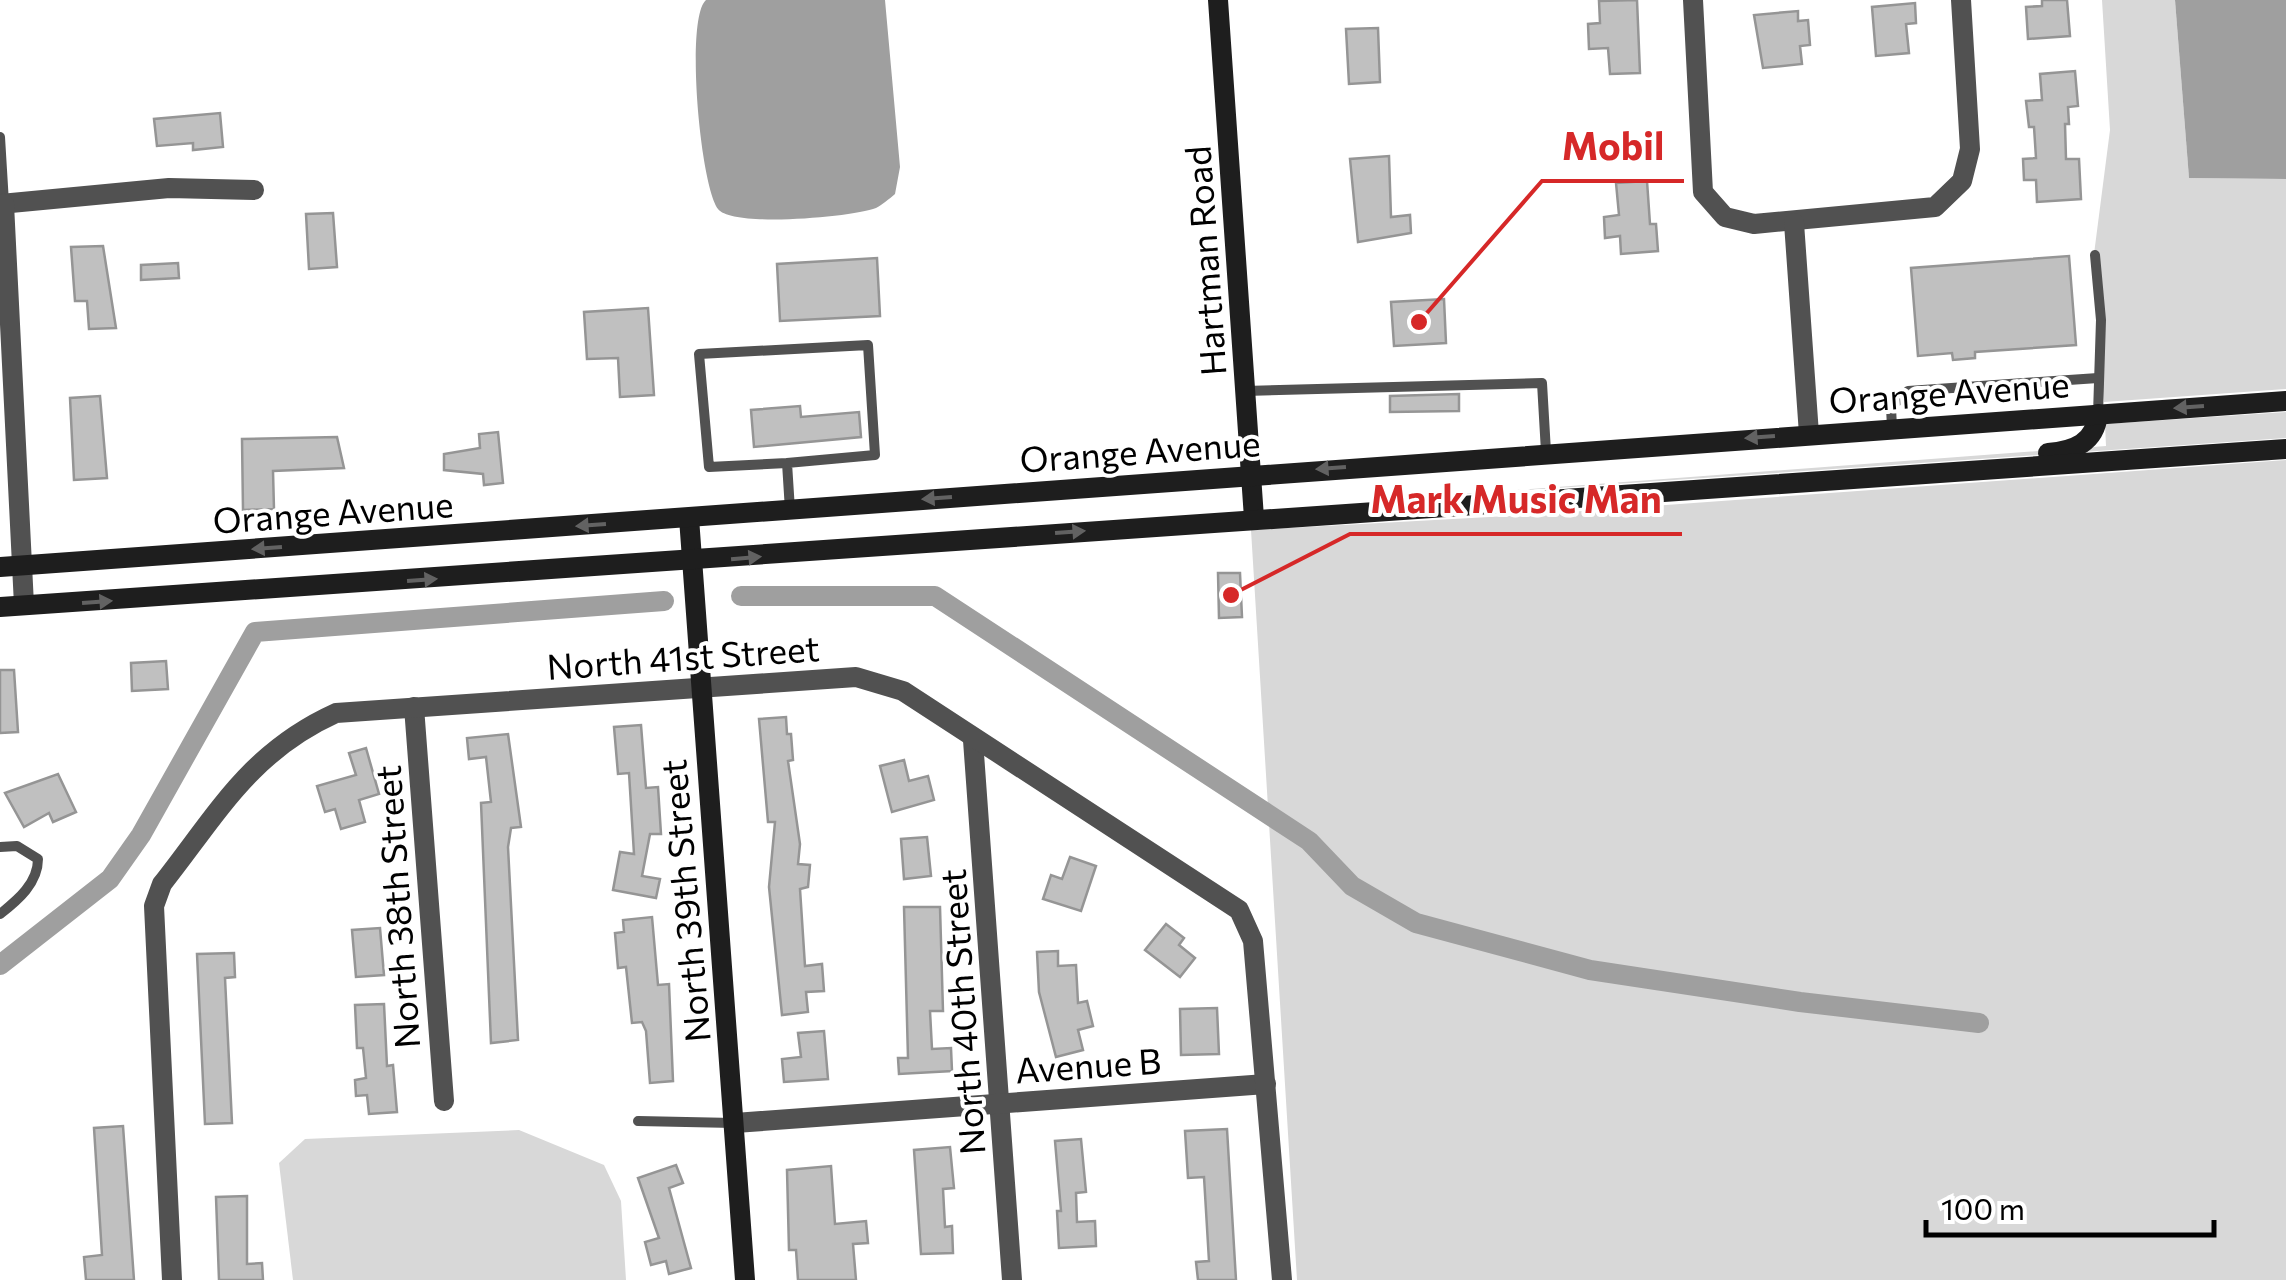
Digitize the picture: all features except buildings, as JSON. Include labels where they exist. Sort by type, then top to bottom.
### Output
[{"type":"main road","name":"Hartman Road","points":[[1218,0],[1254,518]]},
{"type":"main road","name":"Orange Avenue","points":[[0,567],[2286,401]]},
{"type":"main road","points":[[1896,475],[1913,463],[2066,451],[2088,439],[2098,414]]},
{"type":"main road","points":[[0,607],[2286,449]]},
{"type":"main road","name":"North 39th Street","points":[[688,518],[745,1280]]},
{"type":"street","points":[[1693,0],[1703,192],[1725,217],[1754,224],[1935,208],[1962,181],[1970,149],[1961,0]]},
{"type":"street","points":[[24,605],[2,204],[169,188],[254,190]]},
{"type":"street","points":[[1794,223],[1808,434]]},
{"type":"street","name":"North 41st Street","points":[[172,1280],[152,932],[162,884],[261,758],[295,732],[336,713],[856,677],[904,691],[973,740],[1239,910],[1252,942],[1282,1280]]},
{"type":"street","name":"North 38th Street","points":[[414,708],[444,1102]]},
{"type":"street","name":"North 40th Street","points":[[973,740],[1012,1280]]},
{"type":"street","name":"Avenue B","points":[[735,1123],[1266,1084]]},
{"type":"lane","points":[[0,137],[2,204]]},
{"type":"lane","points":[[2095,255],[2101,320],[2098,414]]},
{"type":"lane","points":[[868,346],[875,455],[787,463],[709,467],[698,354],[868,346]]},
{"type":"lane","points":[[1892,428],[1891,407],[1908,391],[2098,378]]},
{"type":"lane","points":[[1246,391],[1542,382],[1546,452]]},
{"type":"lane","points":[[787,463],[790,510]]},
{"type":"lane","points":[[0,847],[30,850],[38,858],[38,870],[16,902],[0,914]]},
{"type":"lane","points":[[638,1121],[735,1123]]},
{"type":"shaded area","points":[[706,0],[885,0],[900,167],[895,194],[876,208],[820,217],[745,218],[718,209],[711,194],[697,102],[696,37]]},
{"type":"shaded area","points":[[2102,0],[2175,0],[2189,178],[2286,179],[2286,389],[2104,402],[2094,254],[2110,130]]},
{"type":"shaded area","points":[[2175,0],[2286,0],[2286,179],[2189,178]]},
{"type":"shaded area","points":[[2286,412],[2286,438],[1382,500],[2106,446],[2105,424]]},
{"type":"shaded area","points":[[2286,460],[2286,1280],[1297,1280],[1251,530],[1528,515]]},
{"type":"shaded area","points":[[519,1130],[604,1165],[621,1201],[626,1280],[293,1280],[279,1163],[305,1139]]},
{"type":"waterway","points":[[741,596],[935,596],[1309,841],[1352,886],[1416,923],[1590,970],[1800,1002],[1979,1023]]},
{"type":"waterway","points":[[0,965],[110,879],[141,835],[255,632],[664,601]]},
{"type":"place","name":"Mobil","points":[[1419,322]]},
{"type":"place","name":"Mark Music Man","points":[[1231,595]]}]
